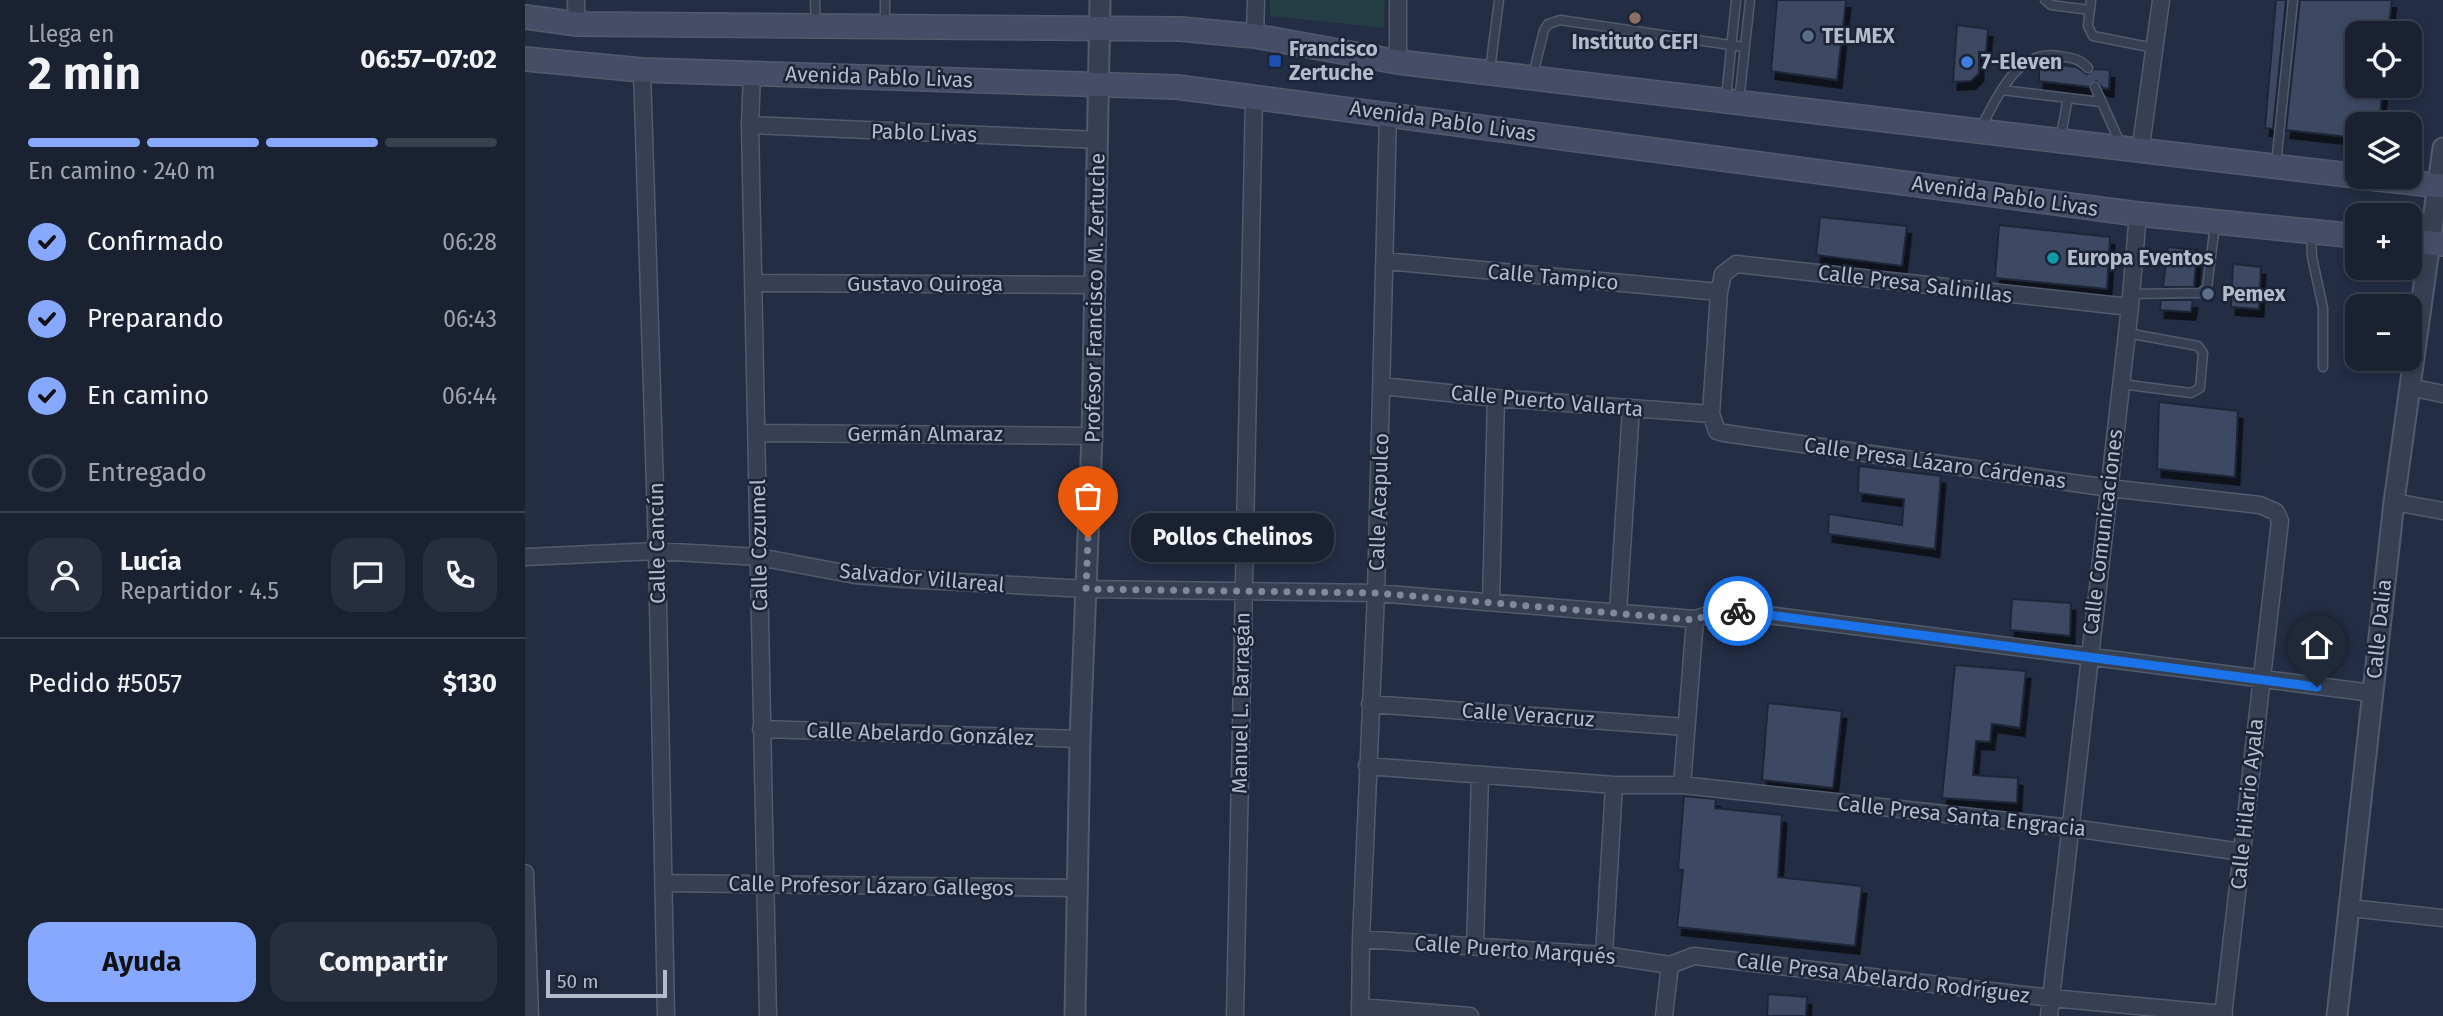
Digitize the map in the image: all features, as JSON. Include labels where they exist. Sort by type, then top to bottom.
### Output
[{"type":"main road","points":[[525,18],[577,24],[1180,29],[1255,36],[1398,62],[1532,79],[2345,175]]},
{"type":"main road","name":"Avenida Pablo Livas","points":[[525,59],[642,70],[1177,87],[2138,214],[2345,235]]},
{"type":"main road","points":[[2422,184],[2441,186]]},
{"type":"street","points":[[576,0],[577,24]]},
{"type":"street","name":"Profesor Francisco M. Zertuche","points":[[1075,1016],[1080,739],[1092,436],[1100,0]]},
{"type":"street","points":[[1255,36],[1256,0]]},
{"type":"street","points":[[1398,0],[1398,62]]},
{"type":"street","points":[[2132,152],[2154,48],[2161,0]]},
{"type":"street","name":"Calle Cancún","points":[[642,70],[657,551],[666,1016]]},
{"type":"street","name":"Calle Cozumel","points":[[752,74],[750,125],[768,1016]]},
{"type":"street","name":"Manuel L. Barragán","points":[[1235,1016],[1254,97]]},
{"type":"street","name":"Calle Acapulco","points":[[1360,1011],[1360,939],[1376,593],[1388,113]]},
{"type":"street","name":"Pablo Livas","points":[[750,125],[1099,140]]},
{"type":"street","name":"Calle Dalia","points":[[2337,1016],[2394,502],[2428,243],[2441,186],[2443,148]]},
{"type":"street","name":"Calle Comunicaciones","points":[[2049,1016],[2131,300],[2138,214]]},
{"type":"street","name":"Calle Tampico","points":[[1386,261],[1719,292]]},
{"type":"street","name":"Calle Presa Salinillas","points":[[1719,292],[1723,274],[1736,264],[2131,300]]},
{"type":"street","name":"Gustavo Quiroga","points":[[755,283],[1094,285]]},
{"type":"street","points":[[1711,414],[1719,292]]},
{"type":"street","name":"Calle Puerto Vallarta","points":[[1382,386],[1496,398],[1711,414]]},
{"type":"street","points":[[2409,387],[2443,394]]},
{"type":"street","points":[[1491,602],[1496,398]]},
{"type":"street","points":[[1618,612],[1630,408]]},
{"type":"street","name":"Calle Presa Lázaro Cárdenas","points":[[1711,414],[1717,431],[2109,488],[2260,505],[2277,512]]},
{"type":"street","name":"Germán Almaraz","points":[[758,433],[1092,436]]},
{"type":"street","points":[[2394,502],[2443,511]]},
{"type":"street","name":"Calle Hilario Ayala","points":[[2223,1015],[2280,521],[2277,512]]},
{"type":"street","name":"Salvador Villareal","points":[[525,557],[657,551],[759,557],[867,576],[1086,589],[1376,593],[1695,620]]},
{"type":"street","points":[[1367,766],[1613,785],[1682,785],[1695,620],[1714,612],[1737,611],[2261,681],[2372,692]]},
{"type":"street","name":"Calle Veracruz","points":[[1370,704],[1686,727]]},
{"type":"street","name":"Calle Abelardo González","points":[[761,730],[1080,739]]},
{"type":"street","points":[[1475,947],[1480,776]]},
{"type":"street","points":[[1604,955],[1613,785]]},
{"type":"street","name":"Calle Presa Santa Engracia","points":[[1682,785],[2071,828],[2242,852]]},
{"type":"street","points":[[525,873],[530,1016]]},
{"type":"street","name":"Calle Profesor Lázaro Gallegos","points":[[663,883],[1079,888]]},
{"type":"street","points":[[2350,908],[2443,918]]},
{"type":"street","name":"Calle Puerto Marqués","points":[[1360,939],[1604,955],[1670,965]]},
{"type":"street","name":"Calle Presa Abelardo Rodríguez","points":[[1670,965],[1694,956],[2051,998],[2223,1015]]},
{"type":"street","points":[[1664,1016],[1670,965]]},
{"type":"street","points":[[1360,1011],[1470,1016]]},
{"type":"lane","points":[[815,0],[815,26]]},
{"type":"lane","points":[[885,0],[885,26]]},
{"type":"lane","points":[[1490,73],[1499,0]]},
{"type":"lane","points":[[1732,104],[1732,45],[1736,0]]},
{"type":"lane","points":[[1732,104],[1744,47],[1750,0]]},
{"type":"lane","points":[[2045,0],[2051,5],[2090,10]]},
{"type":"lane","points":[[2091,0],[2088,26],[2093,36],[2154,48]]},
{"type":"lane","points":[[2275,167],[2293,0]]},
{"type":"lane","points":[[1532,79],[1544,30],[1548,24],[1560,20],[1744,47]]},
{"type":"lane","points":[[1978,133],[2002,90],[2022,63],[2045,54],[2080,59],[2088,68]]},
{"type":"lane","points":[[2095,88],[2132,152]]},
{"type":"lane","points":[[2002,90],[2101,102]]},
{"type":"lane","points":[[2059,143],[2068,98]]},
{"type":"lane","points":[[2131,300],[2200,293],[2207,288],[2216,222]]},
{"type":"lane","points":[[2311,231],[2312,257],[2323,308],[2323,367]]},
{"type":"lane","points":[[2121,384],[2191,393],[2200,388],[2203,354],[2198,346],[2127,333]]},
{"type":"shaded area","points":[[1270,0],[1385,0],[1384,28],[1270,16]]},
{"type":"building","name":"TELMEX","points":[[1777,0],[1846,0],[1837,80],[1771,71]]},
{"type":"building","points":[[2276,0],[2286,0],[2273,129],[2265,128]]},
{"type":"building","points":[[2300,0],[2392,0],[2389,21],[2345,21],[2345,98],[2382,98],[2380,112],[2345,112],[2345,137],[2286,130]]},
{"type":"building","points":[[1957,25],[1988,29],[1986,52],[1979,52],[1979,73],[1971,81],[1953,82]]},
{"type":"building","points":[[2039,64],[2076,67],[2087,74],[2094,69],[2110,70],[2109,89],[2103,88],[2096,81],[2089,87],[2039,81]]},
{"type":"building","points":[[1820,217],[1907,226],[1902,266],[1816,255]]},
{"type":"building","name":"Europa Eventos","points":[[1999,225],[2110,237],[2107,289],[1995,278]]},
{"type":"building","points":[[2168,247],[2197,250],[2194,287],[2163,287]]},
{"type":"building","points":[[2233,264],[2261,267],[2259,309],[2231,307]]},
{"type":"building","points":[[2161,300],[2193,300],[2191,312],[2160,310]]},
{"type":"building","points":[[2159,402],[2238,411],[2235,477],[2157,469]]},
{"type":"building","points":[[1859,466],[1941,476],[1935,549],[1828,534],[1829,514],[1902,525],[1904,499],[1858,493]]},
{"type":"building","points":[[2012,599],[2071,603],[2070,636],[2010,630]]},
{"type":"building","points":[[1955,665],[2026,671],[2020,728],[1992,724],[1990,742],[1976,741],[1973,775],[2018,778],[2017,803],[1942,798]]},
{"type":"building","points":[[1768,703],[1842,711],[1833,788],[1762,780]]},
{"type":"building","points":[[1684,796],[1716,799],[1715,808],[1782,815],[1778,877],[1862,886],[1855,946],[1677,927],[1683,870],[1678,870]]},
{"type":"building","points":[[1768,994],[1807,997],[1806,1016],[1767,1016]]},
{"type":"way so far","points":[[1088,538],[1086,589],[1376,593],[1695,620],[1714,612],[1738,611]]},
{"type":"place","name":"Instituto CEFI","points":[[1635,18]]},
{"type":"place","name":"TELMEX","points":[[1808,36]]},
{"type":"place","name":"Francisco Zertuche","points":[[1275,61]]},
{"type":"place","name":"7-Eleven","points":[[1967,62]]},
{"type":"place","name":"Europa Eventos","points":[[2053,258]]},
{"type":"place","name":"Pemex","points":[[2208,294]]},
{"type":"place","name":"Pollos Chelinos","points":[[1088,538]]},
{"type":"route","points":[[1738,611],[2317,687]]}]
